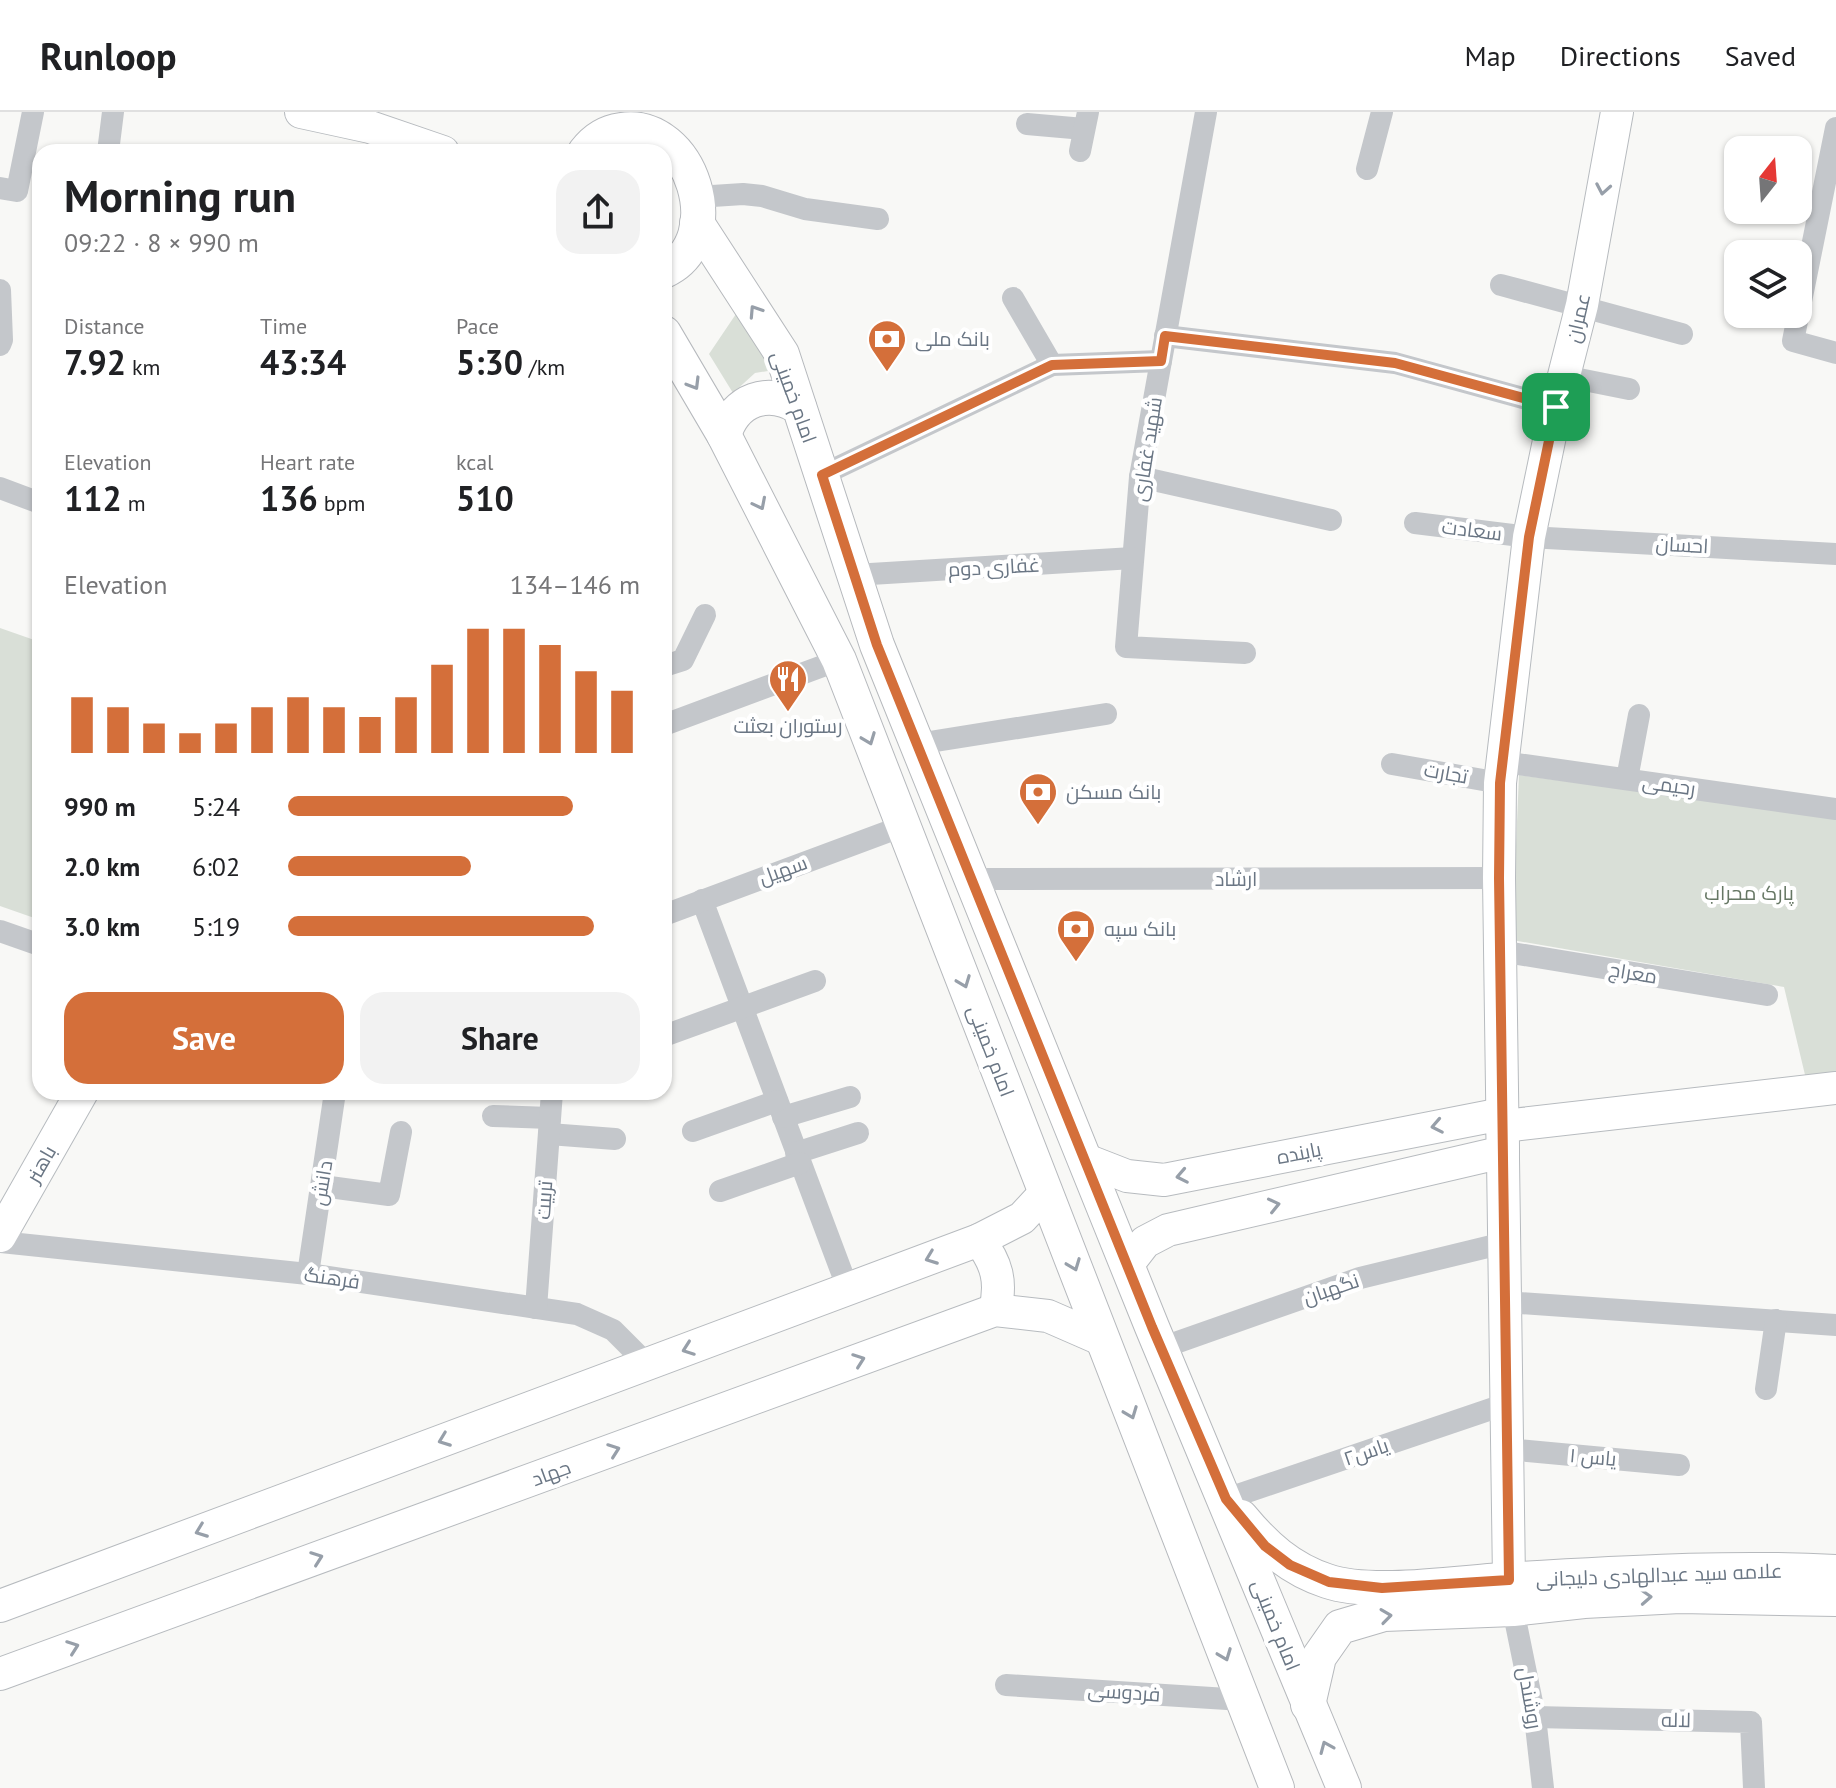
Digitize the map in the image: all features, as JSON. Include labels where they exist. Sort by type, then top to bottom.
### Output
[{"type":"main road","points":[[652,112],[666,143]]},
{"type":"main road","points":[[596,134],[628,129],[642,131],[666,143]]},
{"type":"main road","name":"امام خمینی","points":[[672,150],[683,162],[697,210],[782,354],[877,645],[1161,1348],[1344,1788]]},
{"type":"main road","points":[[672,265],[689,247],[697,210]]},
{"type":"main road","name":"امام خمینی","points":[[672,347],[724,435],[839,660],[1277,1788]]},
{"type":"main road","points":[[724,435],[728,421],[747,402],[774,396],[787,399],[799,407]]},
{"type":"main road","name":"علامه سید عبدالهادی دلیجانی","points":[[1226,1499],[1265,1546],[1290,1565],[1329,1582],[1584,1601],[1680,1596],[1836,1599]]},
{"type":"main road","name":"علامه سید عبدالهادی دلیجانی","points":[[1340,1627],[1384,1614],[1680,1570],[1836,1572]]},
{"type":"main road","points":[[1308,1705],[1319,1657],[1340,1627],[1326,1619],[1319,1604],[1323,1588],[1329,1582]]},
{"type":"street","points":[[0,188],[17,191],[33,112]]},
{"type":"street","points":[[109,144],[113,112]]},
{"type":"street","points":[[301,112],[373,120],[426,144]]},
{"type":"street","name":"شهید غفاری","points":[[1206,112],[1140,477],[1126,647],[1245,653]]},
{"type":"street","points":[[1367,169],[1382,112]]},
{"type":"street","name":"عمران","points":[[1501,772],[1529,537],[1556,407],[1582,305],[1617,112]]},
{"type":"street","points":[[1027,124],[1084,131]]},
{"type":"street","points":[[1836,128],[1793,341],[1836,353]]},
{"type":"street","points":[[697,210],[743,194],[762,196],[805,209],[878,219]]},
{"type":"street","points":[[1501,285],[1682,334]]},
{"type":"street","points":[[0,290],[0,345]]},
{"type":"street","points":[[1013,298],[1052,365]]},
{"type":"street","points":[[1165,336],[1395,363],[1556,407]]},
{"type":"street","points":[[822,475],[1052,365],[1161,361]]},
{"type":"street","points":[[1564,376],[1629,389]]},
{"type":"street","points":[[1140,477],[1331,520]]},
{"type":"street","points":[[0,488],[32,500]]},
{"type":"street","name":"سعادت","points":[[1415,523],[1529,537]]},
{"type":"street","name":"احسان","points":[[1529,537],[1836,554]]},
{"type":"street","name":"غفاری دوم","points":[[854,575],[1133,558]]},
{"type":"street","points":[[672,663],[683,660],[705,615]]},
{"type":"street","points":[[672,722],[839,660]]},
{"type":"street","points":[[917,744],[1106,714]]},
{"type":"street","points":[[1627,779],[1639,715]]},
{"type":"street","name":"تجارت","points":[[1392,764],[1501,772]]},
{"type":"street","name":"رحیمی","points":[[1501,772],[1627,779],[1836,809]]},
{"type":"street","name":"روشندل","points":[[1501,772],[1499,878],[1511,1594],[1535,1717],[1543,1788]]},
{"type":"street","name":"سهیل","points":[[672,912],[903,826]]},
{"type":"street","name":"ارشاد","points":[[972,879],[1499,878]]},
{"type":"street","points":[[702,900],[848,1289]]},
{"type":"street","points":[[0,931],[32,942]]},
{"type":"street","name":"معراج","points":[[1500,951],[1767,995]]},
{"type":"street","points":[[672,1033],[815,981]]},
{"type":"street","name":"پاینده","points":[[1086,1160],[1127,1176],[1164,1180],[1503,1130],[1836,1088]]},
{"type":"street","points":[[693,1131],[780,1109],[850,1097]]},
{"type":"street","name":"باهنر","points":[[0,1239],[78,1100]]},
{"type":"street","name":"دانش","points":[[308,1274],[334,1100]]},
{"type":"street","name":"تربیت","points":[[536,1308],[551,1100]]},
{"type":"street","points":[[493,1116],[615,1139]]},
{"type":"street","name":"پاینده","points":[[1128,1264],[1145,1242],[1168,1230],[1503,1130]]},
{"type":"street","points":[[322,1186],[389,1195],[401,1132]]},
{"type":"street","points":[[720,1191],[858,1133]]},
{"type":"street","points":[[0,1606],[979,1240],[1022,1218],[1046,1192]]},
{"type":"street","name":"فرهنگ","points":[[0,1239],[308,1274],[577,1314],[613,1330],[647,1364]]},
{"type":"street","points":[[979,1240],[991,1255],[998,1273],[999,1292],[995,1310]]},
{"type":"street","name":"نگهبان","points":[[1161,1348],[1360,1278],[1504,1243]]},
{"type":"street","points":[[1505,1302],[1836,1325]]},
{"type":"street","name":"جهاد","points":[[0,1674],[995,1310],[1048,1316],[1103,1340]]},
{"type":"street","points":[[1766,1389],[1776,1320]]},
{"type":"street","name":"یاس۲","points":[[1226,1499],[1506,1404]]},
{"type":"street","name":"یاس ۱","points":[[1507,1449],[1679,1465]]},
{"type":"street","name":"فردوسی","points":[[1006,1685],[1243,1700]]},
{"type":"street","name":"لاله","points":[[1535,1717],[1751,1722],[1754,1788]]},
{"type":"green space","points":[[738,311],[774,370],[755,373],[733,393],[709,354]]},
{"type":"green space","points":[[0,628],[32,639],[32,917],[0,906]]},
{"type":"green space","name":"پارک محراب","points":[[1519,775],[1836,817],[1836,1076],[1806,1079],[1784,987],[1512,940]]},
{"type":"place","name":"بانک ملی","points":[[887,373]]},
{"type":"place","name":"رستوران بعثت","points":[[788,713]]},
{"type":"place","name":"بانک مسکن","points":[[1038,826]]},
{"type":"place","name":"بانک سپه","points":[[1076,963]]},
{"type":"route","points":[[1165,336],[1395,363],[1556,407],[1529,537],[1500,783],[1509,1580],[1382,1588],[1329,1582],[1290,1565],[1265,1546],[1226,1499],[1152,1327],[877,645],[822,475],[1052,365],[1161,361],[1165,336]]}]
